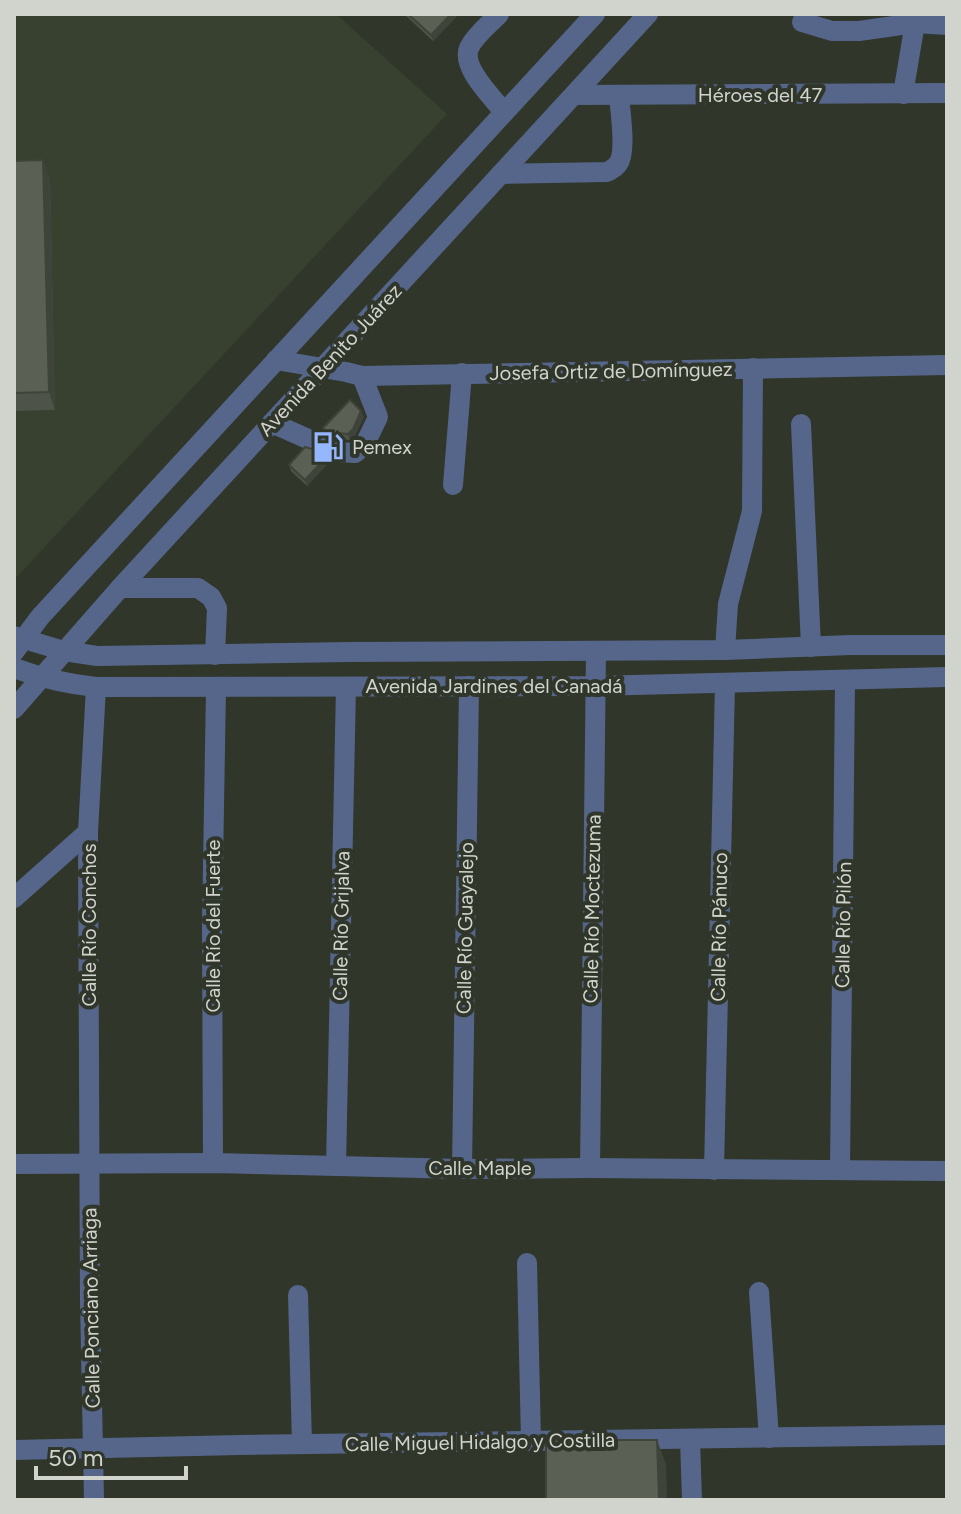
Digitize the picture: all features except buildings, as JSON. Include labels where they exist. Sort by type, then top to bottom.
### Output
[{"type":"street","points":[[499,14],[470,45],[467,55],[470,69],[504,112]]},
{"type":"street","name":"Avenida Benito Juárez","points":[[18,642],[595,14]]},
{"type":"street","name":"Avenida Benito Juárez","points":[[14,709],[120,588],[648,14]]},
{"type":"street","points":[[802,22],[832,31],[859,31],[915,23],[947,25]]},
{"type":"street","points":[[903,94],[915,23]]},
{"type":"street","name":"Héroes del 47","points":[[574,95],[947,93]]},
{"type":"street","points":[[501,174],[607,172],[616,168],[622,150],[619,95]]},
{"type":"street","name":"Josefa Ortiz de Domínguez","points":[[276,360],[362,376],[947,365]]},
{"type":"street","points":[[725,650],[728,604],[752,511],[753,368]]},
{"type":"street","points":[[453,485],[462,373]]},
{"type":"street","points":[[339,452],[355,453],[365,444],[378,417],[362,376]]},
{"type":"street","points":[[272,423],[317,443]]},
{"type":"street","points":[[801,424],[811,647]]},
{"type":"street","points":[[120,588],[198,588],[211,597],[217,608],[215,655]]},
{"type":"street","name":"Avenida Jardines del Canadá","points":[[18,642],[97,656],[947,645]]},
{"type":"street","name":"Calle Río Moctezuma","points":[[590,1168],[596,651]]},
{"type":"street","name":"Avenida Jardines del Canadá","points":[[14,668],[41,678],[96,687],[594,686],[947,677]]},
{"type":"street","name":"Calle Río Pilón","points":[[840,1170],[845,680]]},
{"type":"street","name":"Calle Río Pánuco","points":[[714,1170],[725,684]]},
{"type":"street","name":"Calle Río Guayalejo","points":[[462,1169],[469,686]]},
{"type":"street","name":"Calle Río Conchos","points":[[90,1163],[88,832],[96,687]]},
{"type":"street","name":"Calle Río Grijalva","points":[[336,1166],[346,687]]},
{"type":"street","name":"Calle Río del Fuerte","points":[[213,1163],[212,926],[216,688]]},
{"type":"street","points":[[14,898],[88,832]]},
{"type":"street","name":"Calle Ponciano Arriaga","points":[[90,1163],[94,1500]]},
{"type":"street","name":"Calle Maple","points":[[14,1164],[213,1163],[462,1169],[947,1171]]},
{"type":"street","points":[[527,1263],[531,1441]]},
{"type":"street","points":[[759,1292],[769,1438]]},
{"type":"street","points":[[298,1295],[302,1444]]},
{"type":"street","name":"Calle Miguel Hidalgo y Costilla","points":[[14,1450],[947,1435]]},
{"type":"street","points":[[690,1439],[692,1500]]},
{"type":"shaded area","points":[[14,14],[336,14],[447,114],[14,580]]},
{"type":"place","name":"Pemex","points":[[328,447]]}]
